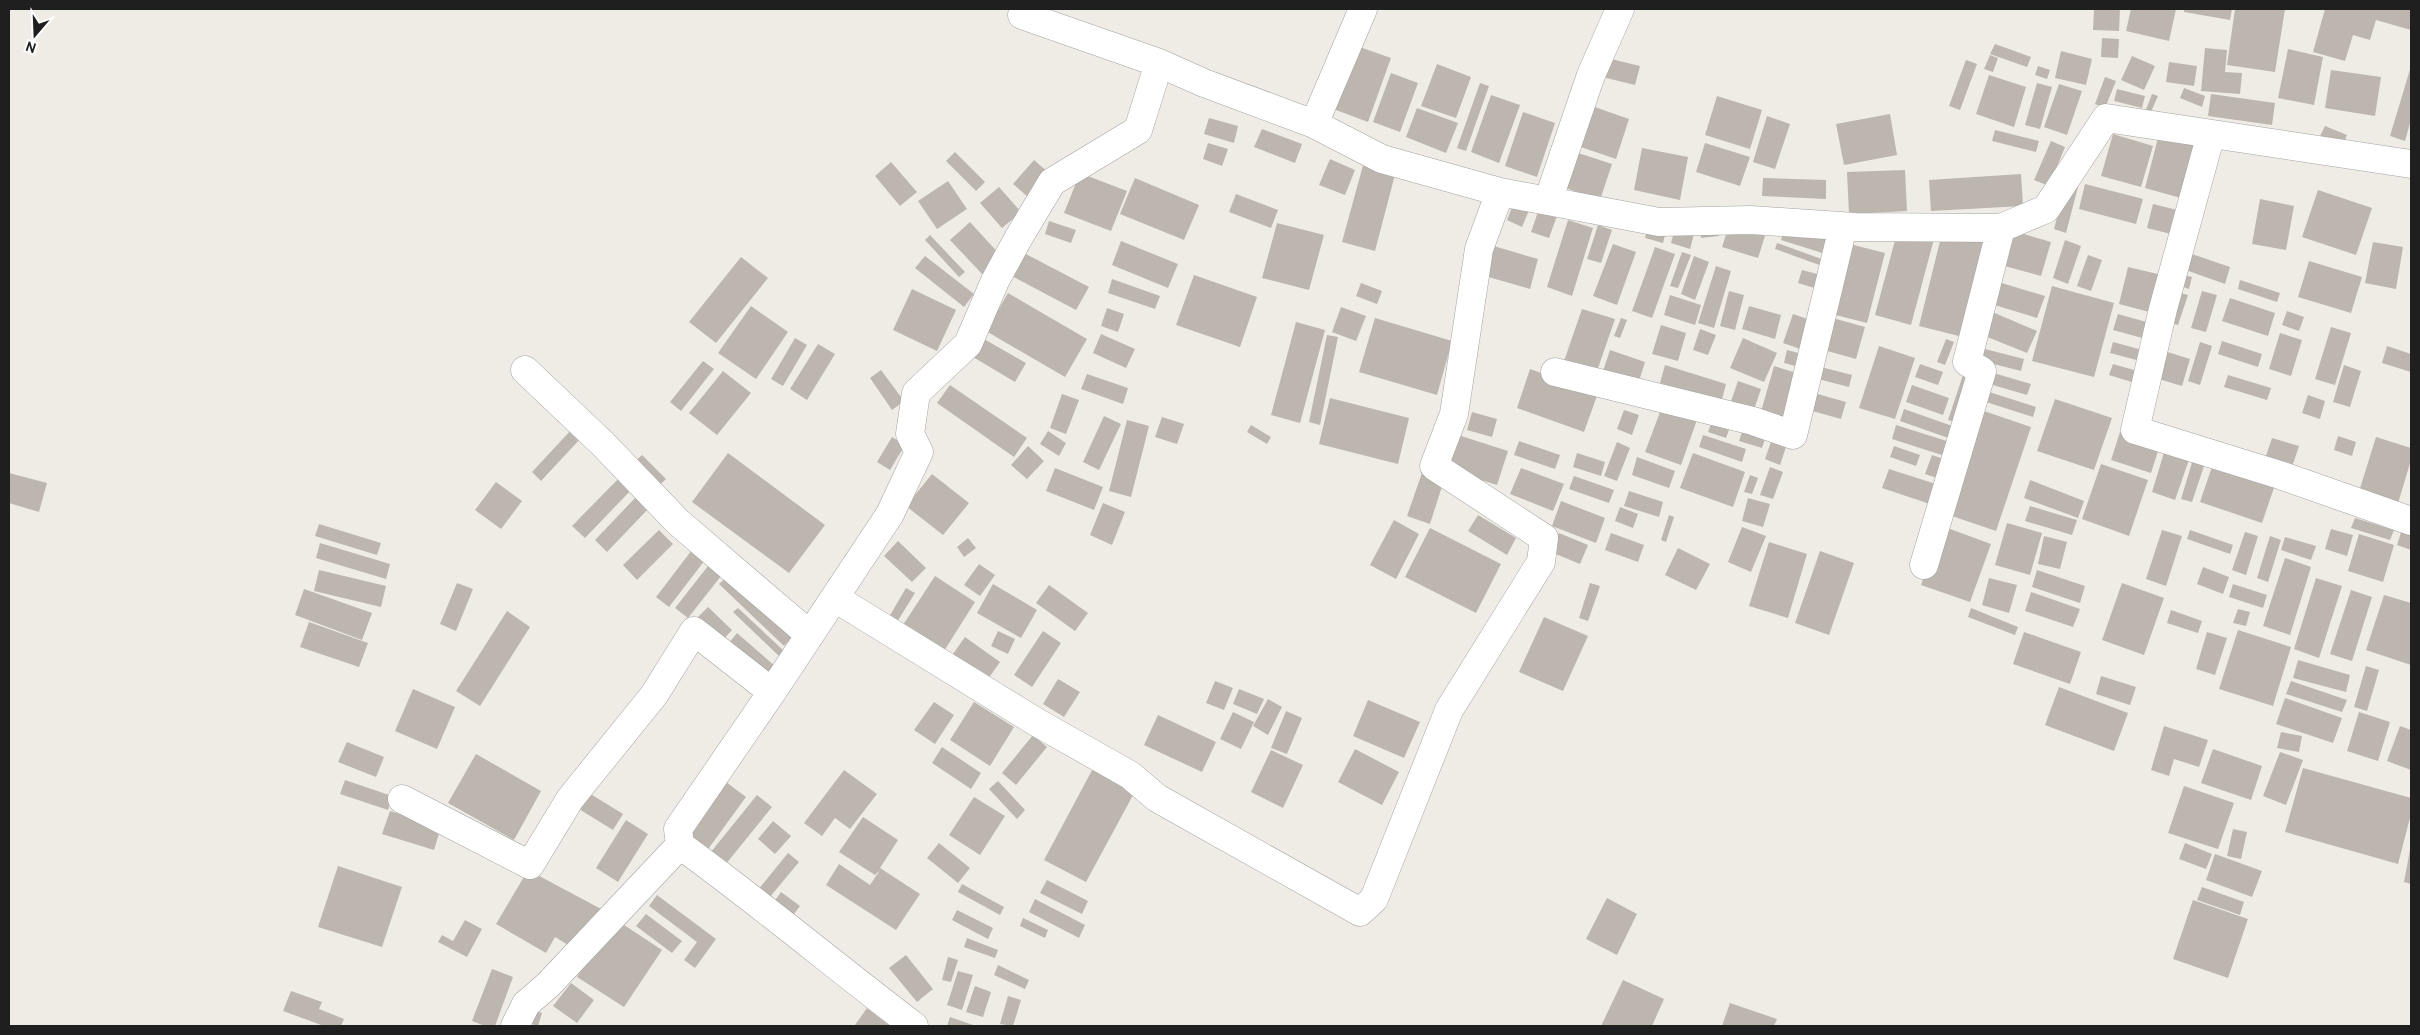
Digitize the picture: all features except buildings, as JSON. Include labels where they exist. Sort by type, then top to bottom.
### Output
[{"type":"street","points":[[1025,9],[1022,15],[1159,62],[1204,83],[1314,124],[1382,159],[1500,192],[1659,222],[1750,220],[1843,227],[2001,228],[2046,209],[2106,118],[2411,164]]},
{"type":"street","points":[[1314,124],[1364,9]]},
{"type":"street","points":[[1548,201],[1591,74],[1620,9]]},
{"type":"street","points":[[914,1026],[818,953],[735,885],[680,845],[678,830],[890,514],[919,452],[910,434],[916,393],[968,344],[995,281],[1052,182],[1138,130],[1159,62]]},
{"type":"street","points":[[2211,134],[2163,309],[2134,430],[2280,475],[2411,521]]},
{"type":"street","points":[[835,598],[1038,723],[1130,775],[1157,798],[1360,912],[1374,899],[1449,710],[1541,562],[1544,538],[1434,466],[1454,414],[1479,249],[1500,192]]},
{"type":"street","points":[[1554,372],[1753,421],[1793,435],[1843,227]]},
{"type":"street","points":[[1924,565],[1982,371],[1968,362],[2001,228]]},
{"type":"street","points":[[525,370],[602,444],[678,522],[810,635]]},
{"type":"street","points":[[402,799],[530,865],[570,799],[654,695],[694,630],[772,692]]},
{"type":"street","points":[[515,1026],[526,1004],[548,985],[680,845]]}]
